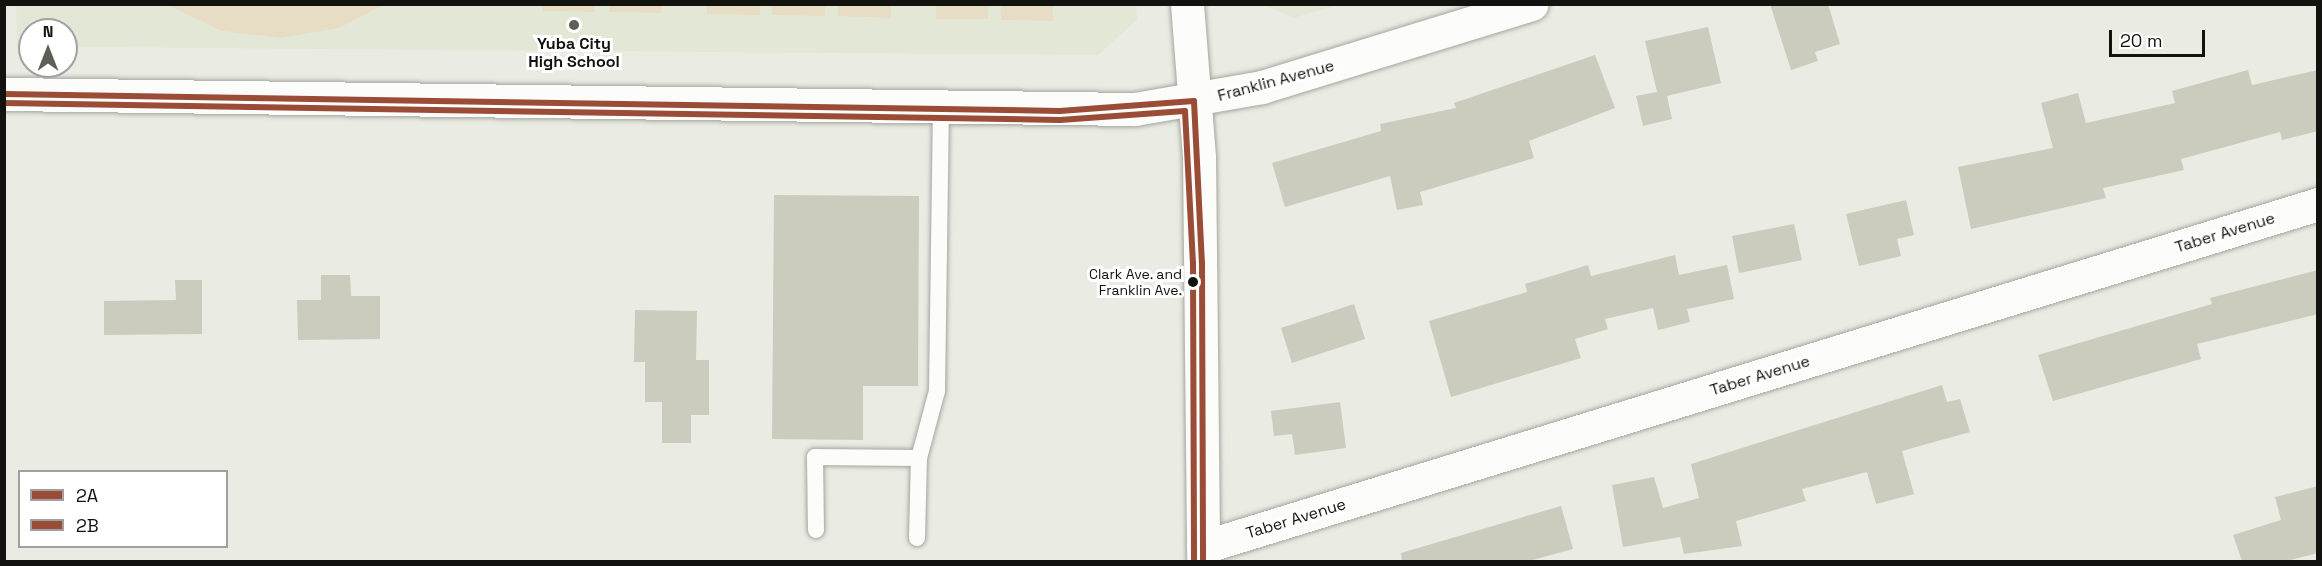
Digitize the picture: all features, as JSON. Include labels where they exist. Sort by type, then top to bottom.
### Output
[{"type":"street","points":[[1187,4],[1202,263],[1203,554]]},
{"type":"street","name":"Franklin Avenue","points":[[4,94],[941,110],[1100,110],[1194,101],[1263,87],[1532,4]]},
{"type":"street","name":"Taber Avenue","points":[[1203,554],[2318,204]]},
{"type":"lane","points":[[917,538],[920,458],[937,391],[941,110]]},
{"type":"lane","points":[[816,530],[815,457],[920,458]]},
{"type":"shaded area","name":"Yuba City High School","points":[[1136,4],[1137,20],[1098,55],[78,47],[78,18],[18,18],[17,47],[16,5]]},
{"type":"shaded area","points":[[168,5],[383,5],[339,28],[281,38],[222,31]]},
{"type":"shaded area","points":[[543,5],[595,5],[595,12],[543,11]]},
{"type":"shaded area","points":[[609,5],[662,5],[661,13],[609,12]]},
{"type":"shaded area","points":[[707,5],[760,5],[760,15],[707,14]]},
{"type":"shaded area","points":[[772,5],[825,5],[825,16],[772,15]]},
{"type":"shaded area","points":[[838,5],[891,5],[891,18],[838,16]]},
{"type":"shaded area","points":[[936,5],[988,5],[988,19],[936,19]]},
{"type":"shaded area","points":[[1001,5],[1053,5],[1053,21],[1001,20]]},
{"type":"shaded area","points":[[1264,5],[1339,5],[1293,18]]},
{"type":"building","points":[[1770,4],[1828,4],[1840,44],[1815,52],[1818,61],[1791,70]]},
{"type":"building","points":[[1708,27],[1721,83],[1667,96],[1672,119],[1643,126],[1636,96],[1657,92],[1645,41]]},
{"type":"building","points":[[1595,55],[1615,108],[1529,141],[1534,158],[1420,192],[1423,205],[1397,210],[1390,176],[1285,207],[1272,163],[1381,131],[1380,124],[1456,108],[1454,103]]},
{"type":"building","points":[[2248,70],[2252,85],[2318,70],[2318,131],[2282,140],[2280,132],[2181,159],[2184,170],[2103,188],[2106,198],[1971,229],[1958,167],[2053,148],[2041,103],[2078,93],[2086,123],[2175,103],[2172,91]]},
{"type":"building","points":[[774,195],[919,196],[918,386],[863,386],[863,440],[772,439]]},
{"type":"building","points":[[1906,200],[1914,235],[1897,239],[1901,256],[1859,266],[1846,214]]},
{"type":"building","points":[[1794,224],[1802,260],[1739,273],[1732,236]]},
{"type":"building","points":[[1675,255],[1679,275],[1727,265],[1734,299],[1687,309],[1690,322],[1658,330],[1653,308],[1605,319],[1608,329],[1575,339],[1581,358],[1451,397],[1429,321],[1527,292],[1525,284],[1588,265],[1591,276]]},
{"type":"building","points":[[2318,270],[2318,314],[2197,344],[2201,359],[2053,401],[2038,355],[2212,304],[2210,298]]},
{"type":"building","points":[[321,275],[350,275],[351,296],[380,296],[380,339],[298,340],[297,300],[321,300]]},
{"type":"building","points":[[175,280],[202,280],[202,334],[104,335],[104,301],[176,300]]},
{"type":"building","points":[[1354,304],[1365,339],[1292,363],[1281,328]]},
{"type":"building","points":[[635,310],[697,311],[696,360],[709,360],[709,415],[691,415],[691,443],[662,443],[662,402],[645,402],[645,362],[634,362]]},
{"type":"building","points":[[1942,385],[1947,402],[1960,399],[1970,432],[1902,451],[1914,494],[1876,504],[1867,472],[1802,489],[1806,501],[1736,521],[1742,546],[1684,554],[1680,537],[1623,547],[1612,485],[1654,477],[1663,508],[1699,498],[1691,464]]},
{"type":"building","points":[[1340,402],[1346,448],[1295,455],[1292,434],[1274,436],[1271,411]]},
{"type":"building","points":[[2318,486],[2318,553],[2286,561],[2242,561],[2233,535],[2281,520],[2275,497]]},
{"type":"building","points":[[1561,506],[1573,549],[1529,561],[1402,561],[1401,553]]},
{"type":"transit line","name":"2A","points":[[4,94],[1060,111],[1194,101],[1202,263],[1203,562]]},
{"type":"transit line","name":"2B","points":[[4,103],[1060,120],[1185,111],[1193,263],[1194,562]]},
{"type":"place","name":"Yuba City High School","points":[[574,25]]},
{"type":"place","name":"Clark Ave. and Franklin Ave.","points":[[1193,282]]}]
